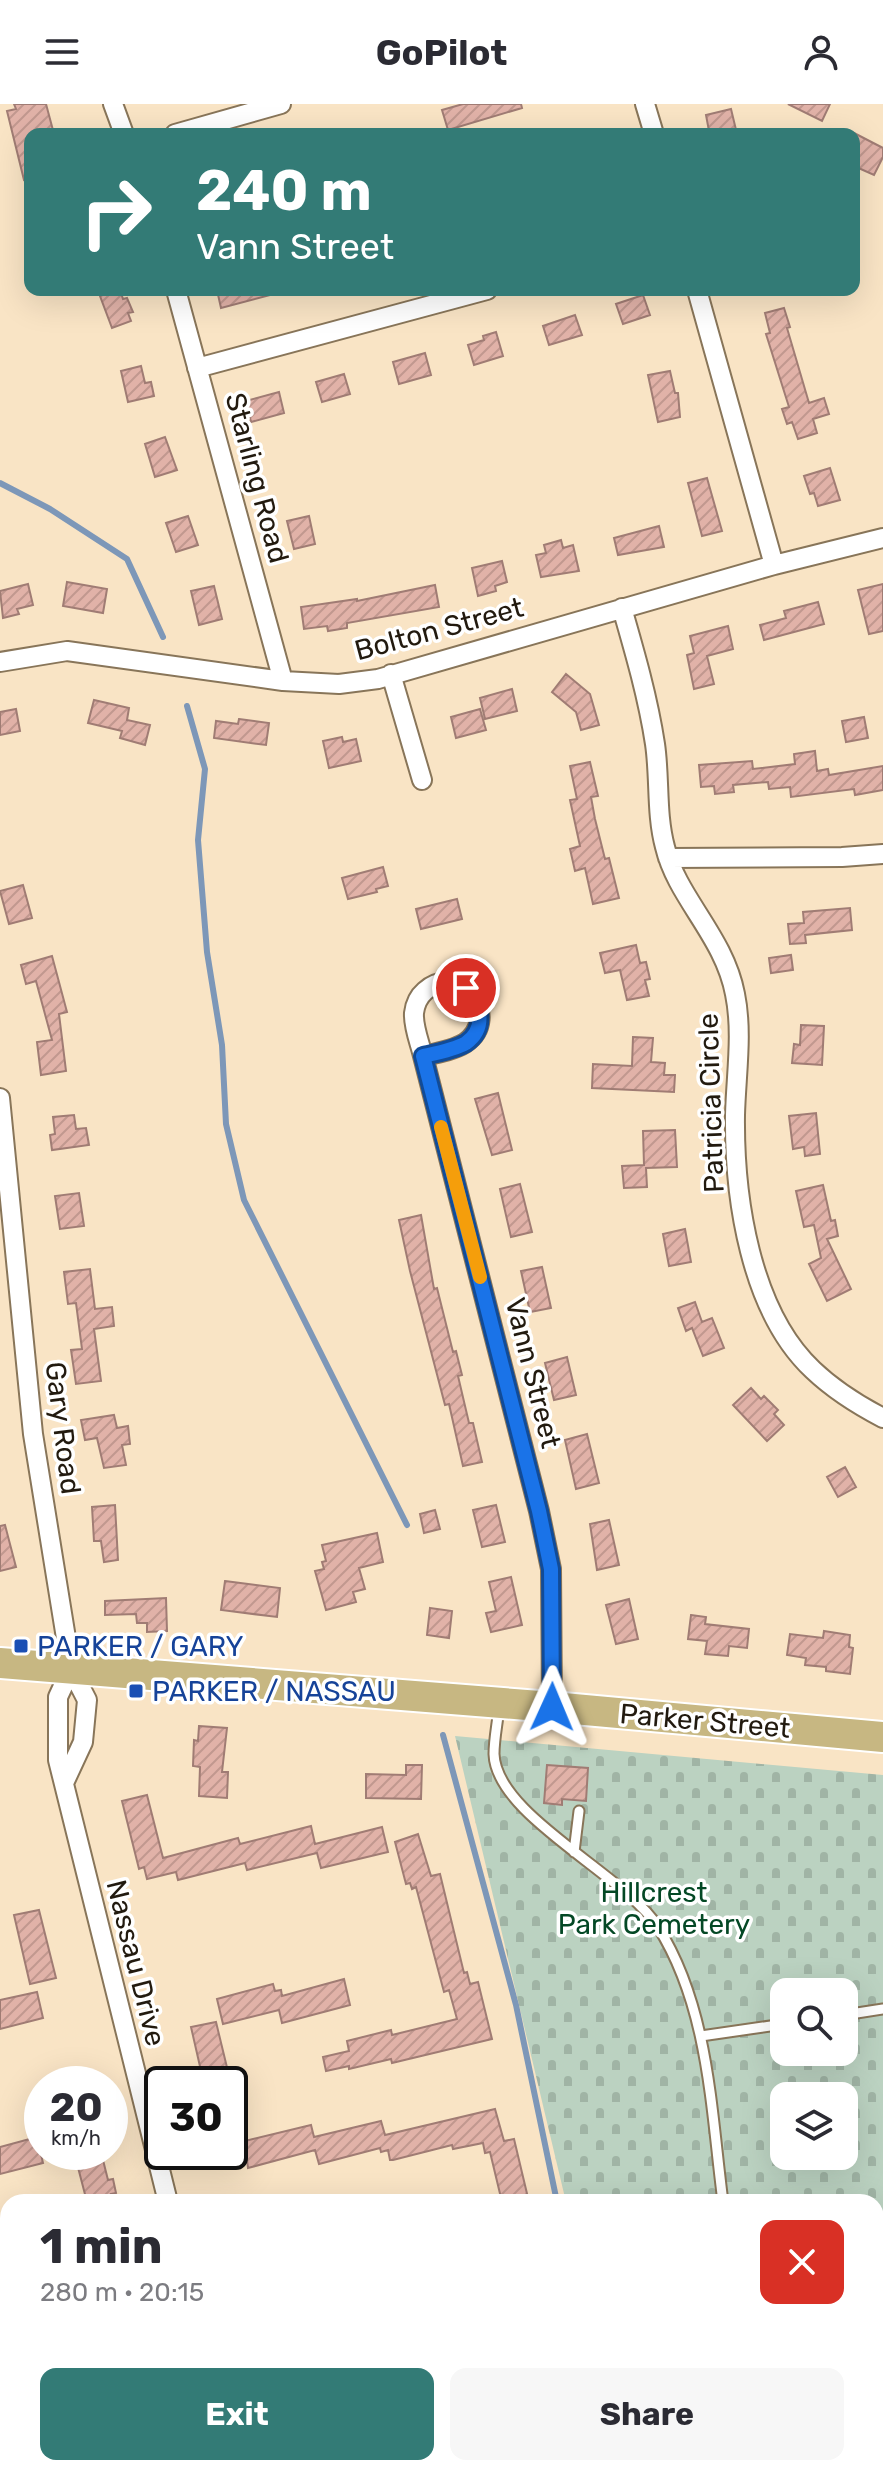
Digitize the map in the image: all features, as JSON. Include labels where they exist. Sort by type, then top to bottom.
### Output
[{"type":"main road","name":"Parker Street","points":[[0,1663],[883,1737]]},
{"type":"street","points":[[113,104],[122,128]]},
{"type":"street","points":[[196,128],[281,104]]},
{"type":"street","points":[[645,104],[652,128]]},
{"type":"street","name":"Starling Road","points":[[178,296],[283,681]]},
{"type":"street","points":[[197,368],[465,296]]},
{"type":"street","points":[[699,296],[774,565]]},
{"type":"street","name":"Bolton Street","points":[[0,662],[67,651],[283,681],[339,684],[391,674],[774,565],[883,538]]},
{"type":"street","name":"Patricia Circle","points":[[622,608],[649,709],[658,768],[664,845],[668,858],[718,944],[735,991],[738,1017],[735,1143],[745,1228],[759,1280],[780,1328],[812,1369],[851,1401],[883,1418]]},
{"type":"street","points":[[391,674],[422,780]]},
{"type":"street","points":[[668,858],[883,854]]},
{"type":"street","name":"Vann Street","points":[[423,1056],[551,1569],[552,1707]]},
{"type":"street","name":"Gary Road","points":[[0,1098],[33,1434],[71,1669]]},
{"type":"street","points":[[64,1783],[83,1742],[87,1700],[71,1669]]},
{"type":"street","name":"Nassau Drive","points":[[71,1669],[58,1697],[58,1760],[166,2194]]},
{"type":"lane","points":[[499,1703],[494,1755],[502,1780],[541,1825],[642,1906],[658,1926],[688,1991],[701,2036],[722,2194]]},
{"type":"lane","points":[[574,1852],[579,1811]]},
{"type":"lane","points":[[858,2013],[883,2009]]},
{"type":"lane","points":[[701,2036],[770,2026]]},
{"type":"green space","name":"Hillcrest Park Cemetery","points":[[455,1736],[883,1775],[883,2194],[564,2194]]},
{"type":"building","points":[[14,104],[46,104],[52,128],[24,128],[24,180],[7,111],[16,109]]},
{"type":"building","points":[[463,104],[521,104],[522,108],[455,128],[447,128],[442,110]]},
{"type":"building","points":[[788,104],[830,104],[822,121]]},
{"type":"building","points":[[731,109],[736,128],[708,128],[706,115]]},
{"type":"building","points":[[860,136],[883,148],[883,157],[874,175],[860,169]]},
{"type":"building","points":[[100,296],[127,298],[133,312],[128,313],[131,321],[112,328]]},
{"type":"building","points":[[218,296],[266,296],[221,308]]},
{"type":"building","points":[[643,296],[650,315],[623,324],[616,304]]},
{"type":"building","points":[[784,308],[809,403],[824,398],[829,414],[813,419],[817,433],[798,439],[792,422],[787,424],[782,409],[789,407],[766,334],[770,333],[765,313]]},
{"type":"building","points":[[575,315],[582,335],[549,345],[543,326]]},
{"type":"building","points":[[496,332],[503,356],[474,365],[468,345]]},
{"type":"building","points":[[425,353],[431,375],[399,384],[393,362]]},
{"type":"building","points":[[141,366],[145,383],[151,382],[154,396],[128,402],[121,371]]},
{"type":"building","points":[[670,371],[675,393],[678,393],[680,417],[658,422],[648,375]]},
{"type":"building","points":[[344,374],[350,394],[322,402],[316,382]]},
{"type":"building","points":[[279,392],[284,413],[251,422],[246,401]]},
{"type":"building","points":[[165,437],[177,470],[155,477],[145,444]]},
{"type":"building","points":[[830,468],[840,500],[818,506],[804,476]]},
{"type":"building","points":[[707,478],[722,531],[702,536],[688,483]]},
{"type":"building","points":[[188,516],[198,545],[176,552],[166,523]]},
{"type":"building","points":[[309,516],[315,544],[294,549],[287,521]]},
{"type":"building","points":[[659,526],[664,547],[618,555],[614,538]]},
{"type":"building","points":[[561,540],[563,548],[573,545],[579,571],[541,577],[536,555],[546,553],[544,545]]},
{"type":"building","points":[[502,561],[507,582],[495,586],[496,591],[478,596],[472,568]]},
{"type":"building","points":[[67,582],[107,589],[103,613],[63,606]]},
{"type":"building","points":[[28,584],[33,605],[17,609],[19,614],[3,618],[0,591]]},
{"type":"building","points":[[883,584],[883,631],[869,634],[858,590]]},
{"type":"building","points":[[435,585],[439,607],[347,623],[347,628],[328,631],[327,626],[304,629],[301,607],[357,601]]},
{"type":"building","points":[[214,586],[222,619],[199,625],[191,591]]},
{"type":"building","points":[[818,602],[824,624],[764,640],[760,625],[786,618],[784,611]]},
{"type":"building","points":[[728,626],[733,649],[707,656],[714,684],[694,689],[687,655],[694,653],[690,636]]},
{"type":"building","points":[[566,674],[590,694],[599,725],[581,730],[576,712],[552,692]]},
{"type":"building","points":[[512,689],[517,711],[485,719],[480,698]]},
{"type":"building","points":[[94,700],[129,708],[127,720],[150,725],[145,745],[120,738],[122,731],[88,723]]},
{"type":"building","points":[[16,709],[20,731],[0,735],[0,712]]},
{"type":"building","points":[[480,709],[486,730],[456,738],[451,717]]},
{"type":"building","points":[[864,717],[868,738],[846,742],[842,721]]},
{"type":"building","points":[[239,719],[269,723],[266,745],[214,738],[216,721],[238,724]]},
{"type":"building","points":[[342,737],[343,742],[356,739],[361,761],[329,768],[323,741]]},
{"type":"building","points":[[815,751],[817,771],[828,769],[829,775],[883,766],[883,790],[855,795],[854,789],[791,797],[790,787],[769,789],[768,782],[733,785],[734,792],[715,794],[714,786],[701,787],[699,765],[752,761],[753,769],[795,764],[794,754]]},
{"type":"building","points":[[590,762],[598,796],[591,797],[595,819],[619,898],[593,904],[585,868],[575,871],[570,849],[580,846],[570,800],[577,799],[570,766]]},
{"type":"building","points":[[383,867],[388,886],[348,899],[342,878]]},
{"type":"building","points":[[23,885],[32,918],[9,924],[0,891]]},
{"type":"building","points":[[457,899],[462,919],[421,929],[416,909]]},
{"type":"building","points":[[850,908],[852,930],[805,935],[806,943],[790,944],[788,924],[804,923],[803,912]]},
{"type":"building","points":[[636,945],[640,963],[646,962],[650,979],[645,980],[649,996],[627,1000],[620,970],[605,973],[600,953]]},
{"type":"building","points":[[791,955],[793,970],[771,973],[769,958]]},
{"type":"building","points":[[52,956],[67,1012],[59,1014],[66,1071],[41,1075],[37,1042],[52,1040],[36,981],[26,984],[21,965]]},
{"type":"building","points":[[801,1025],[824,1026],[822,1065],[792,1063],[794,1044],[800,1045]]},
{"type":"building","points":[[633,1037],[653,1038],[651,1062],[665,1063],[664,1075],[675,1075],[674,1092],[592,1088],[593,1064],[632,1066]]},
{"type":"building","points":[[498,1093],[512,1150],[492,1155],[475,1099]]},
{"type":"building","points":[[816,1113],[820,1154],[805,1156],[804,1147],[793,1149],[789,1116]]},
{"type":"building","points":[[74,1115],[76,1129],[86,1128],[89,1145],[52,1150],[50,1135],[55,1134],[53,1117]]},
{"type":"building","points":[[675,1130],[677,1167],[646,1168],[647,1187],[624,1188],[622,1166],[644,1165],[643,1131]]},
{"type":"building","points":[[520,1184],[532,1232],[511,1237],[500,1189]]},
{"type":"building","points":[[823,1185],[831,1221],[835,1220],[838,1236],[827,1239],[851,1289],[827,1301],[809,1264],[821,1258],[814,1225],[804,1227],[796,1191]]},
{"type":"building","points":[[79,1193],[84,1226],[60,1229],[55,1196]]},
{"type":"building","points":[[421,1215],[434,1289],[437,1288],[453,1352],[456,1351],[462,1375],[458,1376],[469,1423],[473,1423],[482,1462],[463,1466],[399,1220]]},
{"type":"building","points":[[685,1229],[691,1262],[669,1266],[663,1234]]},
{"type":"building","points":[[542,1267],[551,1308],[530,1312],[521,1271]]},
{"type":"building","points":[[90,1269],[95,1309],[112,1307],[114,1326],[94,1329],[101,1381],[76,1384],[71,1350],[82,1349],[76,1303],[68,1304],[64,1272]]},
{"type":"building","points":[[695,1302],[702,1322],[712,1318],[724,1348],[703,1356],[692,1328],[686,1331],[678,1308]]},
{"type":"building","points":[[567,1357],[576,1395],[554,1400],[545,1363]]},
{"type":"building","points":[[751,1388],[778,1410],[774,1414],[784,1425],[767,1441],[733,1405]]},
{"type":"building","points":[[114,1415],[117,1428],[128,1426],[130,1444],[122,1445],[126,1465],[104,1468],[97,1438],[85,1440],[81,1420]]},
{"type":"building","points":[[587,1434],[599,1483],[576,1489],[565,1440]]},
{"type":"building","points":[[845,1467],[856,1487],[838,1497],[827,1477]]},
{"type":"building","points":[[115,1505],[118,1560],[104,1562],[101,1541],[94,1541],[92,1507]]},
{"type":"building","points":[[496,1505],[505,1542],[482,1547],[473,1510]]},
{"type":"building","points":[[435,1510],[440,1529],[424,1533],[420,1514]]},
{"type":"building","points":[[609,1520],[619,1565],[597,1570],[590,1524]]},
{"type":"building","points":[[5,1525],[16,1567],[0,1571],[0,1526]]},
{"type":"building","points":[[377,1533],[383,1562],[359,1568],[365,1589],[353,1592],[356,1602],[326,1610],[315,1571],[324,1569],[322,1562],[326,1561],[322,1545]]},
{"type":"building","points":[[511,1577],[522,1625],[491,1632],[486,1613],[496,1611],[489,1582]]},
{"type":"building","points":[[225,1581],[280,1588],[277,1617],[221,1610]]},
{"type":"building","points":[[166,1598],[167,1631],[147,1632],[147,1623],[137,1623],[136,1614],[105,1615],[105,1601]]},
{"type":"building","points":[[629,1599],[638,1639],[616,1644],[606,1605]]},
{"type":"building","points":[[430,1608],[452,1611],[449,1638],[427,1635]]},
{"type":"building","points":[[691,1615],[706,1617],[705,1624],[749,1629],[747,1648],[729,1646],[728,1656],[705,1654],[707,1641],[688,1639]]},
{"type":"building","points":[[824,1631],[850,1635],[849,1647],[853,1648],[850,1674],[805,1665],[806,1658],[787,1655],[790,1634],[823,1638]]},
{"type":"building","points":[[199,1726],[227,1728],[222,1772],[228,1772],[227,1798],[199,1796],[200,1767],[193,1766],[194,1740],[198,1741]]},
{"type":"building","points":[[406,1765],[422,1765],[421,1799],[366,1798],[366,1774],[406,1775]]},
{"type":"building","points":[[547,1765],[588,1768],[586,1801],[562,1799],[562,1805],[544,1803]]},
{"type":"building","points":[[147,1795],[163,1858],[238,1838],[240,1844],[311,1826],[315,1844],[382,1827],[388,1852],[321,1868],[317,1853],[247,1870],[245,1863],[178,1880],[176,1872],[147,1879],[144,1867],[139,1869],[122,1801]]},
{"type":"building","points":[[418,1834],[431,1876],[440,1874],[464,1973],[467,1972],[470,1984],[478,1982],[492,2039],[392,2063],[391,2059],[326,2071],[323,2057],[349,2051],[347,2041],[391,2030],[392,2035],[457,2019],[449,1990],[444,1992],[416,1887],[412,1889],[410,1883],[406,1884],[395,1842]]},
{"type":"building","points":[[39,1910],[56,1978],[30,1984],[14,1915]]},
{"type":"building","points":[[344,1979],[350,2005],[282,2023],[279,2010],[223,2024],[217,1999],[273,1984],[275,1991],[281,1990],[282,1996]]},
{"type":"building","points":[[37,1992],[43,2018],[0,2029],[0,2000]]},
{"type":"building","points":[[216,2022],[227,2066],[200,2066],[191,2027]]},
{"type":"building","points":[[495,2109],[504,2141],[514,2139],[527,2194],[500,2194],[490,2152],[485,2153],[483,2143],[453,2149],[452,2145],[393,2160],[390,2160],[388,2150],[381,2152],[380,2148],[319,2164],[315,2150],[248,2168],[248,2140],[311,2125],[314,2137],[381,2121],[385,2135]]},
{"type":"building","points":[[24,2141],[24,2168],[0,2174],[0,2147]]},
{"type":"building","points":[[79,2170],[106,2170],[108,2180],[113,2179],[116,2193],[85,2194]]},
{"type":"waterway","points":[[0,483],[50,509],[127,559],[163,637]]},
{"type":"waterway","points":[[187,706],[205,769],[198,840],[207,952],[222,1045],[226,1124],[244,1200],[407,1525]]},
{"type":"waterway","points":[[443,1735],[516,2005],[555,2194]]},
{"type":"slow traffic","points":[[441,1127],[480,1277]]},
{"type":"place","name":"PARKER / GARY","points":[[21,1646]]},
{"type":"place","name":"PARKER / NASSAU","points":[[136,1691]]},
{"type":"route","points":[[466,988],[474,996],[480,1011],[475,1033],[463,1044],[423,1056],[551,1569],[552,1707]]}]
